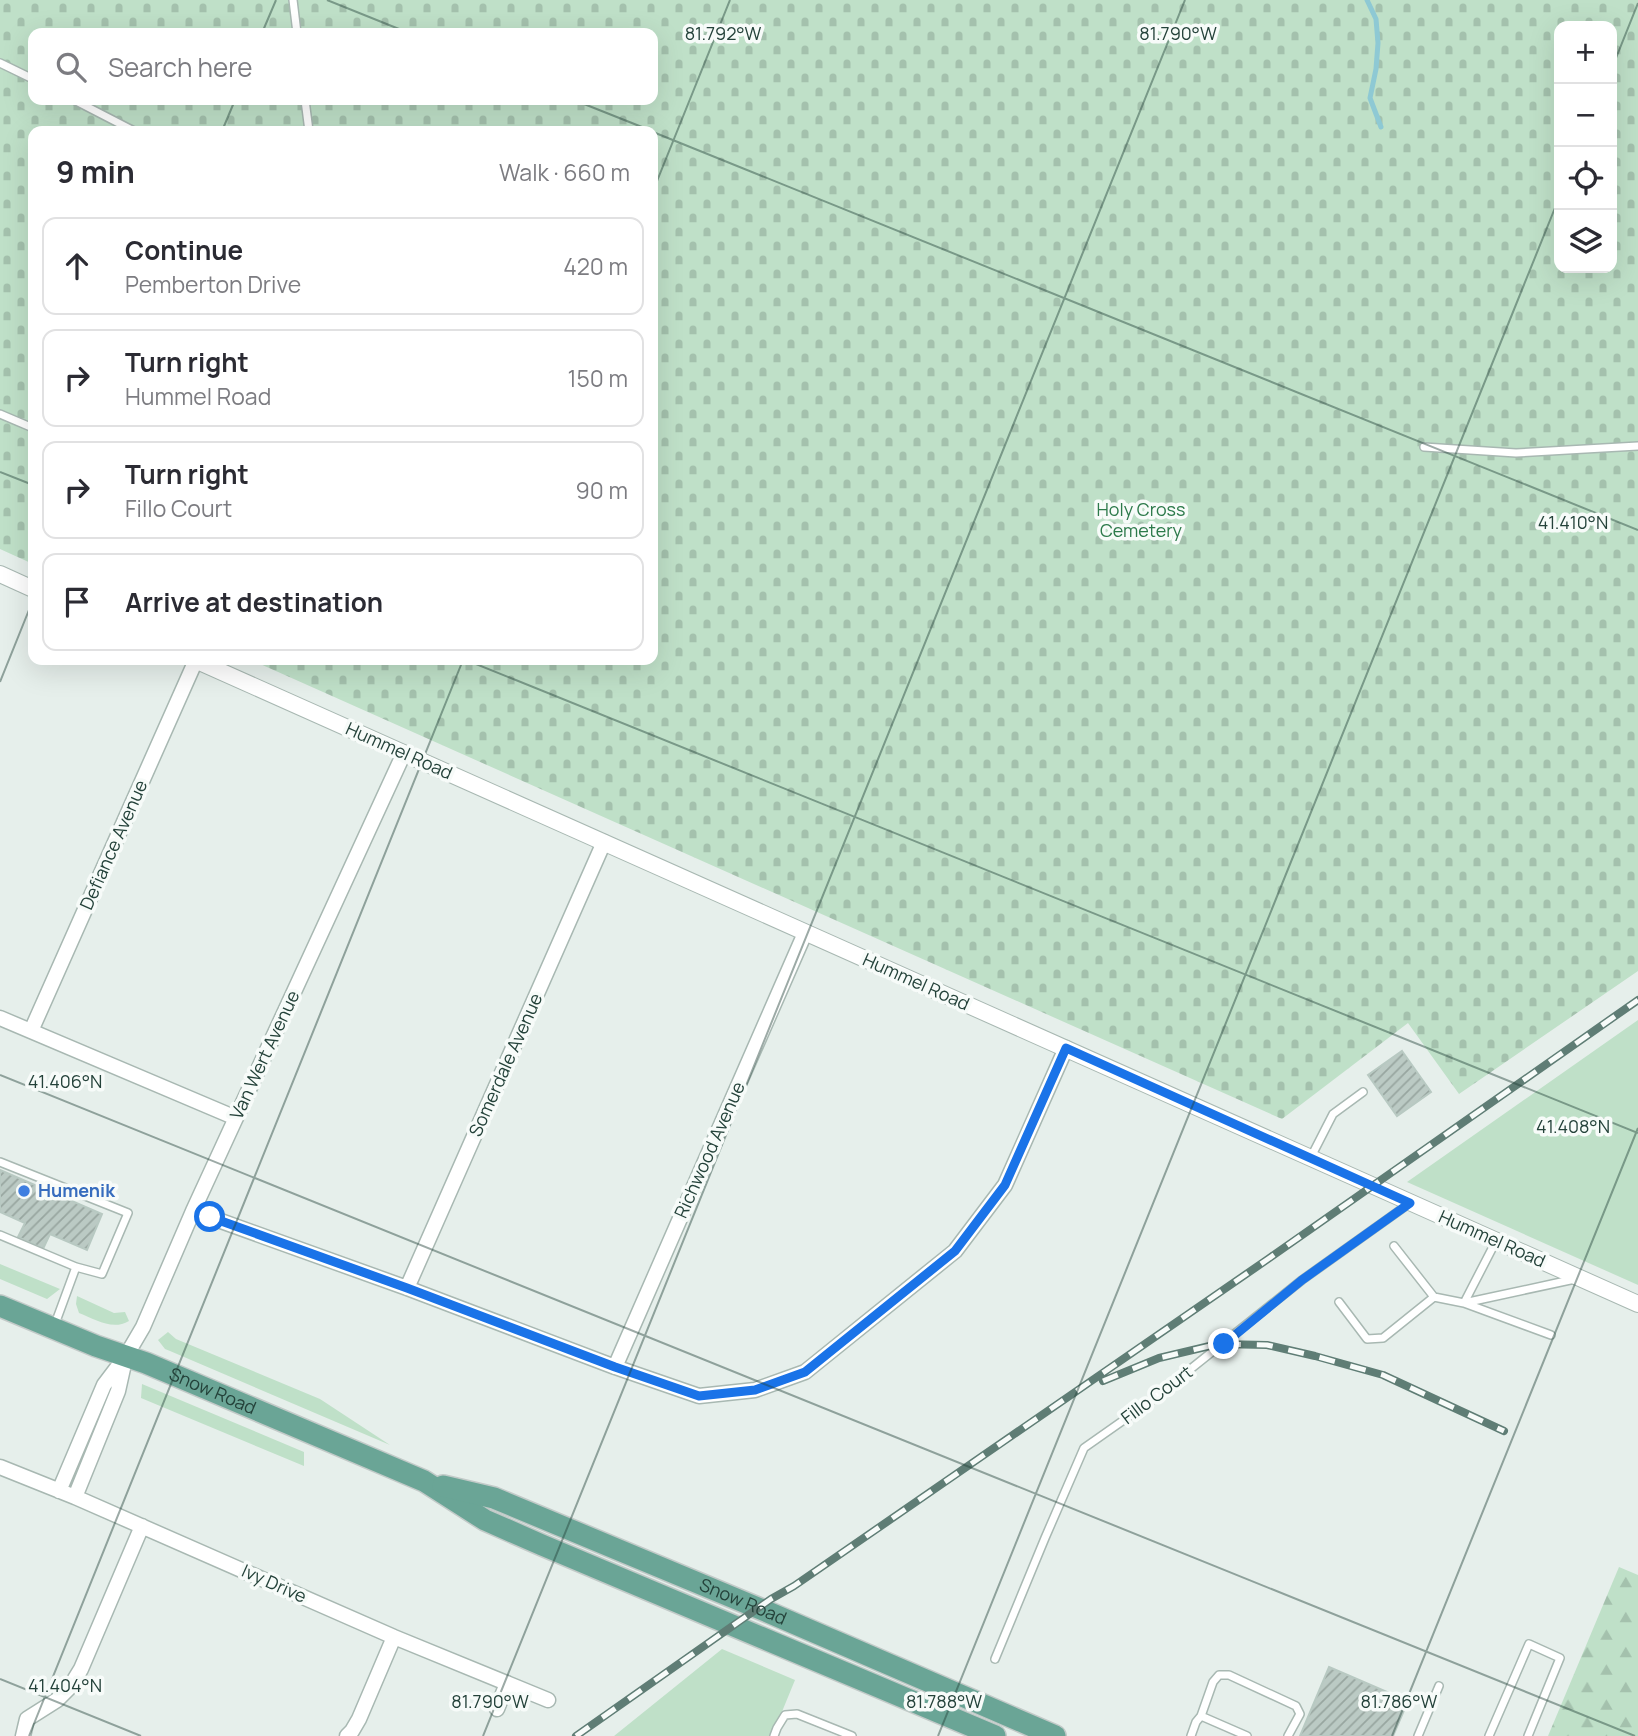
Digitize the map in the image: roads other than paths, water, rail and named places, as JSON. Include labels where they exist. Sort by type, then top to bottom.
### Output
[{"type":"main road","name":"Snow Road","points":[[0,1306],[96,1346],[159,1368],[424,1481],[494,1498],[1055,1736]]},
{"type":"main road","name":"Snow Road","points":[[424,1481],[485,1520],[995,1736]]},
{"type":"street","points":[[0,574],[28,587]]},
{"type":"street","name":"Defiance Avenue","points":[[31,1031],[193,665]]},
{"type":"street","name":"Hummel Road","points":[[206,665],[1638,1304]]},
{"type":"street","name":"Van Wert Avenue","points":[[59,1491],[104,1385],[143,1327],[193,1211],[404,753]]},
{"type":"street","name":"Somerdale Avenue","points":[[407,1288],[604,842]]},
{"type":"street","name":"Richwood Avenue","points":[[615,1367],[805,933]]},
{"type":"street","points":[[0,1018],[236,1118]]},
{"type":"street","points":[[193,1211],[699,1396],[755,1390],[805,1372],[955,1251],[1005,1185],[1066,1048]]},
{"type":"street","name":"Van Wert Avenue","points":[[75,1497],[118,1391],[126,1356]]},
{"type":"street","name":"Ivy Drive","points":[[0,1467],[75,1497],[394,1637],[548,1700]]},
{"type":"street","points":[[23,1736],[27,1719],[57,1700],[82,1669],[142,1526]]},
{"type":"street","points":[[347,1736],[359,1719],[394,1637]]},
{"type":"street","points":[[497,1709],[507,1683]]},
{"type":"lane","points":[[293,0],[296,28]]},
{"type":"lane","points":[[0,62],[28,76]]},
{"type":"lane","points":[[84,105],[124,126]]},
{"type":"lane","points":[[306,105],[308,126]]},
{"type":"lane","points":[[0,414],[28,426]]},
{"type":"lane","points":[[1424,447],[1516,453],[1638,446]]},
{"type":"lane","points":[[1311,1158],[1334,1114],[1363,1092]]},
{"type":"lane","points":[[0,1162],[128,1213],[102,1274],[76,1267],[0,1235]]},
{"type":"lane","name":"Fillo Court","points":[[995,1659],[1084,1448],[1158,1395],[1302,1280],[1410,1203]]},
{"type":"lane","points":[[1464,1303],[1496,1241]]},
{"type":"lane","points":[[1394,1246],[1434,1297],[1464,1303],[1551,1335]]},
{"type":"lane","points":[[53,1328],[76,1267]]},
{"type":"lane","points":[[1464,1303],[1579,1278]]},
{"type":"lane","points":[[1339,1302],[1367,1339],[1383,1338],[1434,1297]]},
{"type":"lane","points":[[1489,1736],[1529,1644],[1560,1658],[1528,1736]]},
{"type":"lane","points":[[1191,1736],[1213,1682],[1219,1675],[1229,1675],[1296,1706],[1300,1714],[1288,1736]]},
{"type":"lane","points":[[1418,1736],[1439,1686]]},
{"type":"lane","points":[[774,1736],[776,1728],[785,1716],[797,1714],[852,1736]]},
{"type":"lane","points":[[1201,1716],[1247,1736]]},
{"type":"waterway","points":[[1367,0],[1376,19],[1378,43],[1370,98],[1381,127]]},
{"type":"railway","points":[[576,1736],[771,1599],[794,1586],[1268,1259],[1638,1000]]},
{"type":"railway","points":[[1103,1381],[1159,1358],[1218,1344],[1267,1345],[1383,1375],[1504,1431]]},
{"type":"place","name":"Humenik","points":[[24,1191]]},
{"type":"park label","name":"Holy Cross Cemetery","points":[[1141,520]]}]
